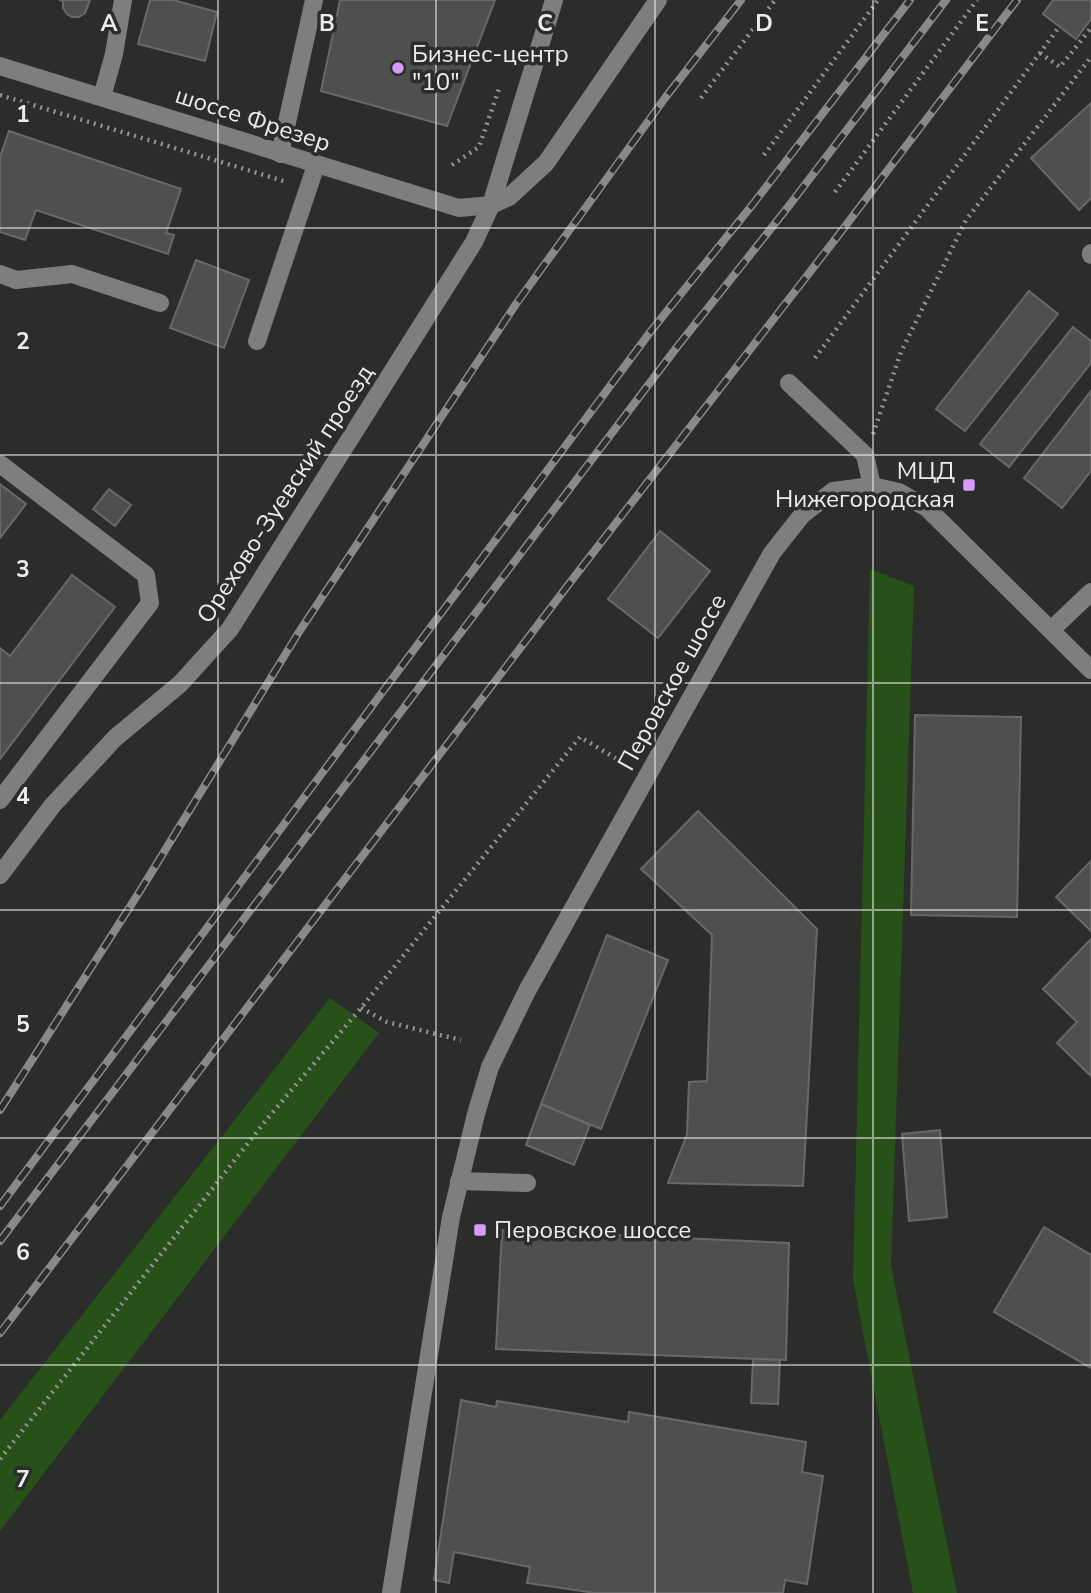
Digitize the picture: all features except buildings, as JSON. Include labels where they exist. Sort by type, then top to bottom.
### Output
[{"type":"street","points":[[102,97],[114,54],[124,0]]},
{"type":"street","points":[[280,154],[314,0]]},
{"type":"street","name":"Орехово-Зуевский проезд","points":[[0,875],[52,806],[106,748],[180,684],[230,629],[474,242],[491,205],[554,0]]},
{"type":"street","points":[[491,205],[509,198],[546,163],[658,0]]},
{"type":"street","name":"шоссе Фрезер","points":[[0,66],[459,208],[491,205]]},
{"type":"street","points":[[257,341],[316,165]]},
{"type":"street","points":[[0,274],[16,280],[72,274],[160,303]]},
{"type":"street","points":[[789,383],[865,455],[872,486],[899,492],[928,508],[1091,670]]},
{"type":"street","points":[[0,464],[146,575],[150,603],[0,800]]},
{"type":"street","name":"Перовское шоссе","points":[[391,1593],[451,1217],[490,1067],[501,1042],[772,553],[802,515],[833,491],[872,486]]},
{"type":"street","points":[[1051,630],[1091,592]]},
{"type":"street","points":[[459,1181],[527,1183]]},
{"type":"path","points":[[701,98],[775,0]]},
{"type":"path","points":[[764,155],[878,0]]},
{"type":"path","points":[[835,192],[977,0]]},
{"type":"path","points":[[815,358],[1059,27]]},
{"type":"path","points":[[1040,52],[1060,67],[1091,28]]},
{"type":"path","points":[[865,455],[901,352],[965,220],[1091,57]]},
{"type":"path","points":[[452,166],[479,147],[500,86]]},
{"type":"path","points":[[0,95],[309,188]]},
{"type":"path","points":[[0,1459],[259,1130],[580,737],[622,762]]},
{"type":"path","points":[[361,1008],[387,1022],[461,1040]]},
{"type":"green space","points":[[870,569],[914,586],[891,1266],[957,1593],[913,1593],[853,1280]]},
{"type":"green space","points":[[330,998],[379,1033],[0,1531],[0,1420]]},
{"type":"railway","points":[[0,1110],[140,891],[299,632],[516,304],[665,98],[741,0]]},
{"type":"railway","points":[[0,1206],[651,331],[910,0]]},
{"type":"railway","points":[[0,1241],[677,347],[946,0]]},
{"type":"railway","points":[[0,1333],[1017,0]]},
{"type":"place","name":"Бизнес-центр \"10\"","points":[[398,68]]},
{"type":"place","name":"МЦД Нижегородская","points":[[969,485]]},
{"type":"place","name":"Перовское шоссе","points":[[480,1230]]}]
